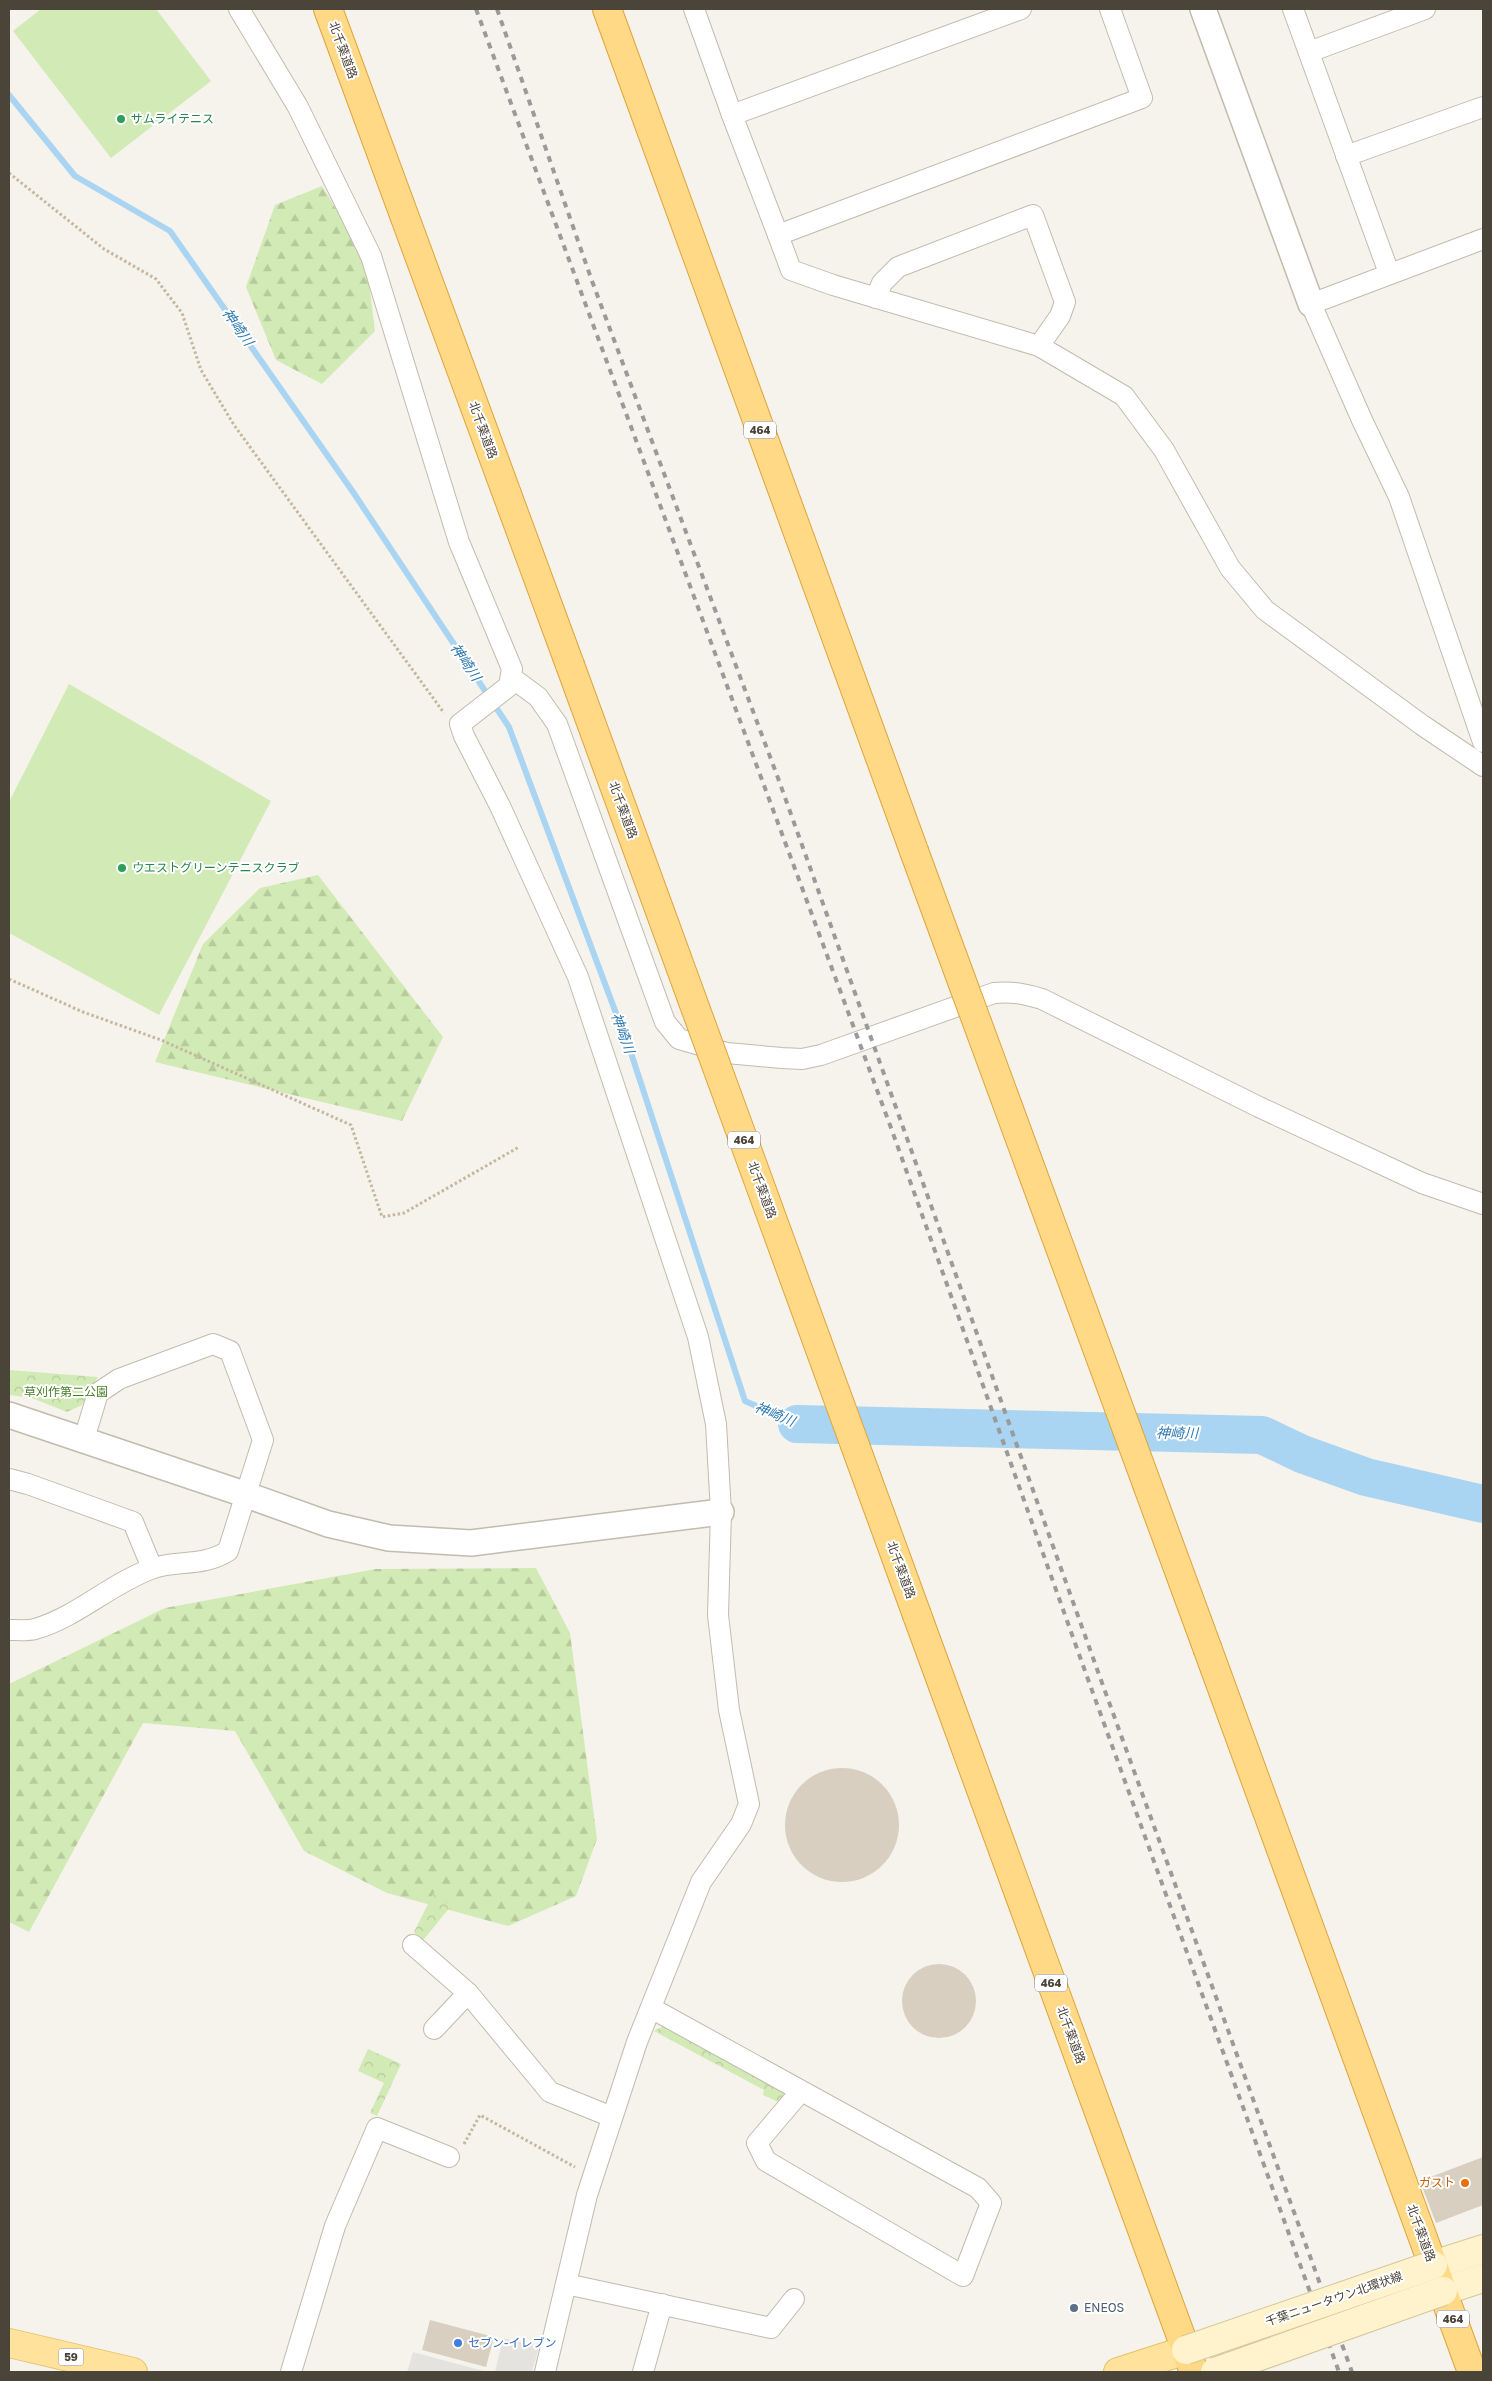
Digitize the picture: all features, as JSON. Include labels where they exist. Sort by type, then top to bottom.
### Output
[{"type":"highway","name":"北千葉道路","points":[[328,9],[1190,2361]]},
{"type":"highway","name":"北千葉道路","points":[[607,9],[1472,2372]]},
{"type":"main road","name":"千葉ニュータウン北環状線","points":[[1190,2361],[1433,2265],[1483,2249]]},
{"type":"main road","points":[[1215,2372],[1483,2278]]},
{"type":"main road","name":"59","points":[[9,2343],[133,2372]]},
{"type":"main road","points":[[1118,2372],[1190,2361]]},
{"type":"street","points":[[239,9],[298,107],[371,256],[459,542],[512,669],[506,684],[460,724],[464,736],[500,806],[578,977],[698,1338],[716,1424],[721,1512],[718,1615],[729,1710],[749,1804],[741,1824],[701,1882],[637,2042],[593,2177],[545,2372]]},
{"type":"street","points":[[694,9],[791,270],[876,298],[1039,346],[1124,396],[1164,450],[1230,568],[1265,610],[1422,725],[1483,766]]},
{"type":"street","points":[[732,115],[1021,9]]},
{"type":"street","points":[[778,235],[1142,98],[1110,9]]},
{"type":"street","points":[[1203,9],[1311,304],[1362,420],[1399,497],[1483,742]]},
{"type":"street","points":[[1293,9],[1388,273]]},
{"type":"street","points":[[1308,52],[1425,9]]},
{"type":"street","points":[[1346,156],[1483,107]]},
{"type":"street","points":[[876,298],[882,283],[898,267],[1033,216],[1065,302],[1060,316],[1039,346]]},
{"type":"street","points":[[1311,304],[1388,273],[1483,239]]},
{"type":"street","points":[[506,684],[538,697],[557,724],[665,1022],[679,1039],[727,1053],[802,1058],[821,1055],[994,993],[1008,991],[1022,993],[1042,999],[1259,1107],[1422,1183],[1483,1204]]},
{"type":"street","points":[[9,1630],[34,1629],[60,1620],[107,1590],[152,1568],[214,1560],[228,1551],[244,1494],[263,1440],[230,1351],[213,1344],[119,1379],[98,1393],[84,1439]]},
{"type":"street","points":[[9,1415],[84,1439],[328,1524],[389,1538],[471,1543],[721,1512]]},
{"type":"street","points":[[9,1480],[28,1484],[134,1522],[152,1568]]},
{"type":"street","points":[[413,1945],[468,1993],[550,2092],[612,2117]]},
{"type":"street","points":[[434,2029],[468,1993]]},
{"type":"street","points":[[651,2008],[978,2188],[991,2203],[963,2276],[766,2161],[757,2143],[800,2091]]},
{"type":"street","points":[[292,2372],[335,2226],[377,2128],[449,2157]]},
{"type":"street","points":[[566,2284],[771,2328],[794,2299]]},
{"type":"street","points":[[643,2372],[662,2304]]},
{"type":"path","points":[[9,173],[104,249],[156,280],[182,313],[201,370],[234,425],[448,720],[460,724]]},
{"type":"path","points":[[9,979],[83,1012],[161,1040],[351,1125],[382,1217],[404,1212],[519,1147]]},
{"type":"path","points":[[449,2157],[461,2149],[480,2115],[593,2177]]},
{"type":"green space","name":"サムライテニス","points":[[41,9],[156,9],[211,81],[111,158],[13,31]]},
{"type":"green space","points":[[322,186],[366,258],[375,331],[322,384],[276,360],[246,287],[275,205]]},
{"type":"green space","name":"ウエストグリーンテニスクラブ","points":[[69,684],[271,801],[159,1015],[9,933],[9,802]]},
{"type":"green space","points":[[318,875],[443,1037],[402,1121],[155,1062],[203,944],[260,888]]},
{"type":"green space","name":"草刈作第二公園","points":[[9,1370],[98,1377],[82,1405],[67,1412],[32,1398],[9,1395]]},
{"type":"green space","points":[[536,1568],[570,1633],[597,1839],[576,1896],[508,1926],[387,1893],[304,1851],[235,1731],[143,1723],[29,1932],[9,1922],[9,1684],[165,1608],[376,1569]]},
{"type":"green space","points":[[434,1892],[451,1906],[421,1943],[414,1932]]},
{"type":"green space","points":[[667,2024],[787,2088],[785,2105],[763,2095],[764,2090],[654,2031]]},
{"type":"green space","points":[[368,2049],[401,2064],[377,2116],[370,2113],[384,2083],[358,2071]]},
{"type":"shaded area","points":[[503,2338],[539,2347],[532,2372],[495,2372]]},
{"type":"shaded area","points":[[413,2352],[487,2372],[407,2372]]},
{"type":"building","points":[[842,1768],[864,1773],[882,1785],[894,1803],[899,1825],[894,1847],[882,1865],[864,1877],[842,1882],[820,1877],[802,1865],[790,1847],[785,1825],[790,1803],[802,1785],[820,1773]]},
{"type":"building","points":[[932,1964],[946,1964],[960,1970],[970,1980],[976,1994],[976,2008],[970,2022],[960,2032],[946,2038],[932,2038],[918,2032],[908,2022],[902,2008],[902,1994],[908,1980],[918,1970]]},
{"type":"building","points":[[1483,2157],[1483,2205],[1436,2223],[1420,2181]]},
{"type":"building","name":"セブン-イレブン","points":[[430,2320],[494,2337],[486,2367],[422,2350]]},
{"type":"waterway","name":"神崎川","points":[[9,95],[75,176],[170,231],[353,492],[509,727],[632,1056],[745,1401],[797,1424]]},
{"type":"waterway","name":"神崎川","points":[[797,1424],[1262,1435],[1302,1454],[1366,1477],[1483,1504]]},
{"type":"railway","points":[[476,9],[890,1125],[1085,1671],[1339,2372]]},
{"type":"railway","points":[[497,9],[592,281],[778,778],[1097,1669],[1352,2372]]},
{"type":"place","name":"サムライテニス","points":[[121,119]]},
{"type":"place","name":"ウエストグリーンテニスクラブ","points":[[122,868]]},
{"type":"place","name":"ガスト","points":[[1465,2183]]},
{"type":"place","name":"ENEOS","points":[[1074,2308]]},
{"type":"place","name":"セブン-イレブン","points":[[458,2343]]}]
